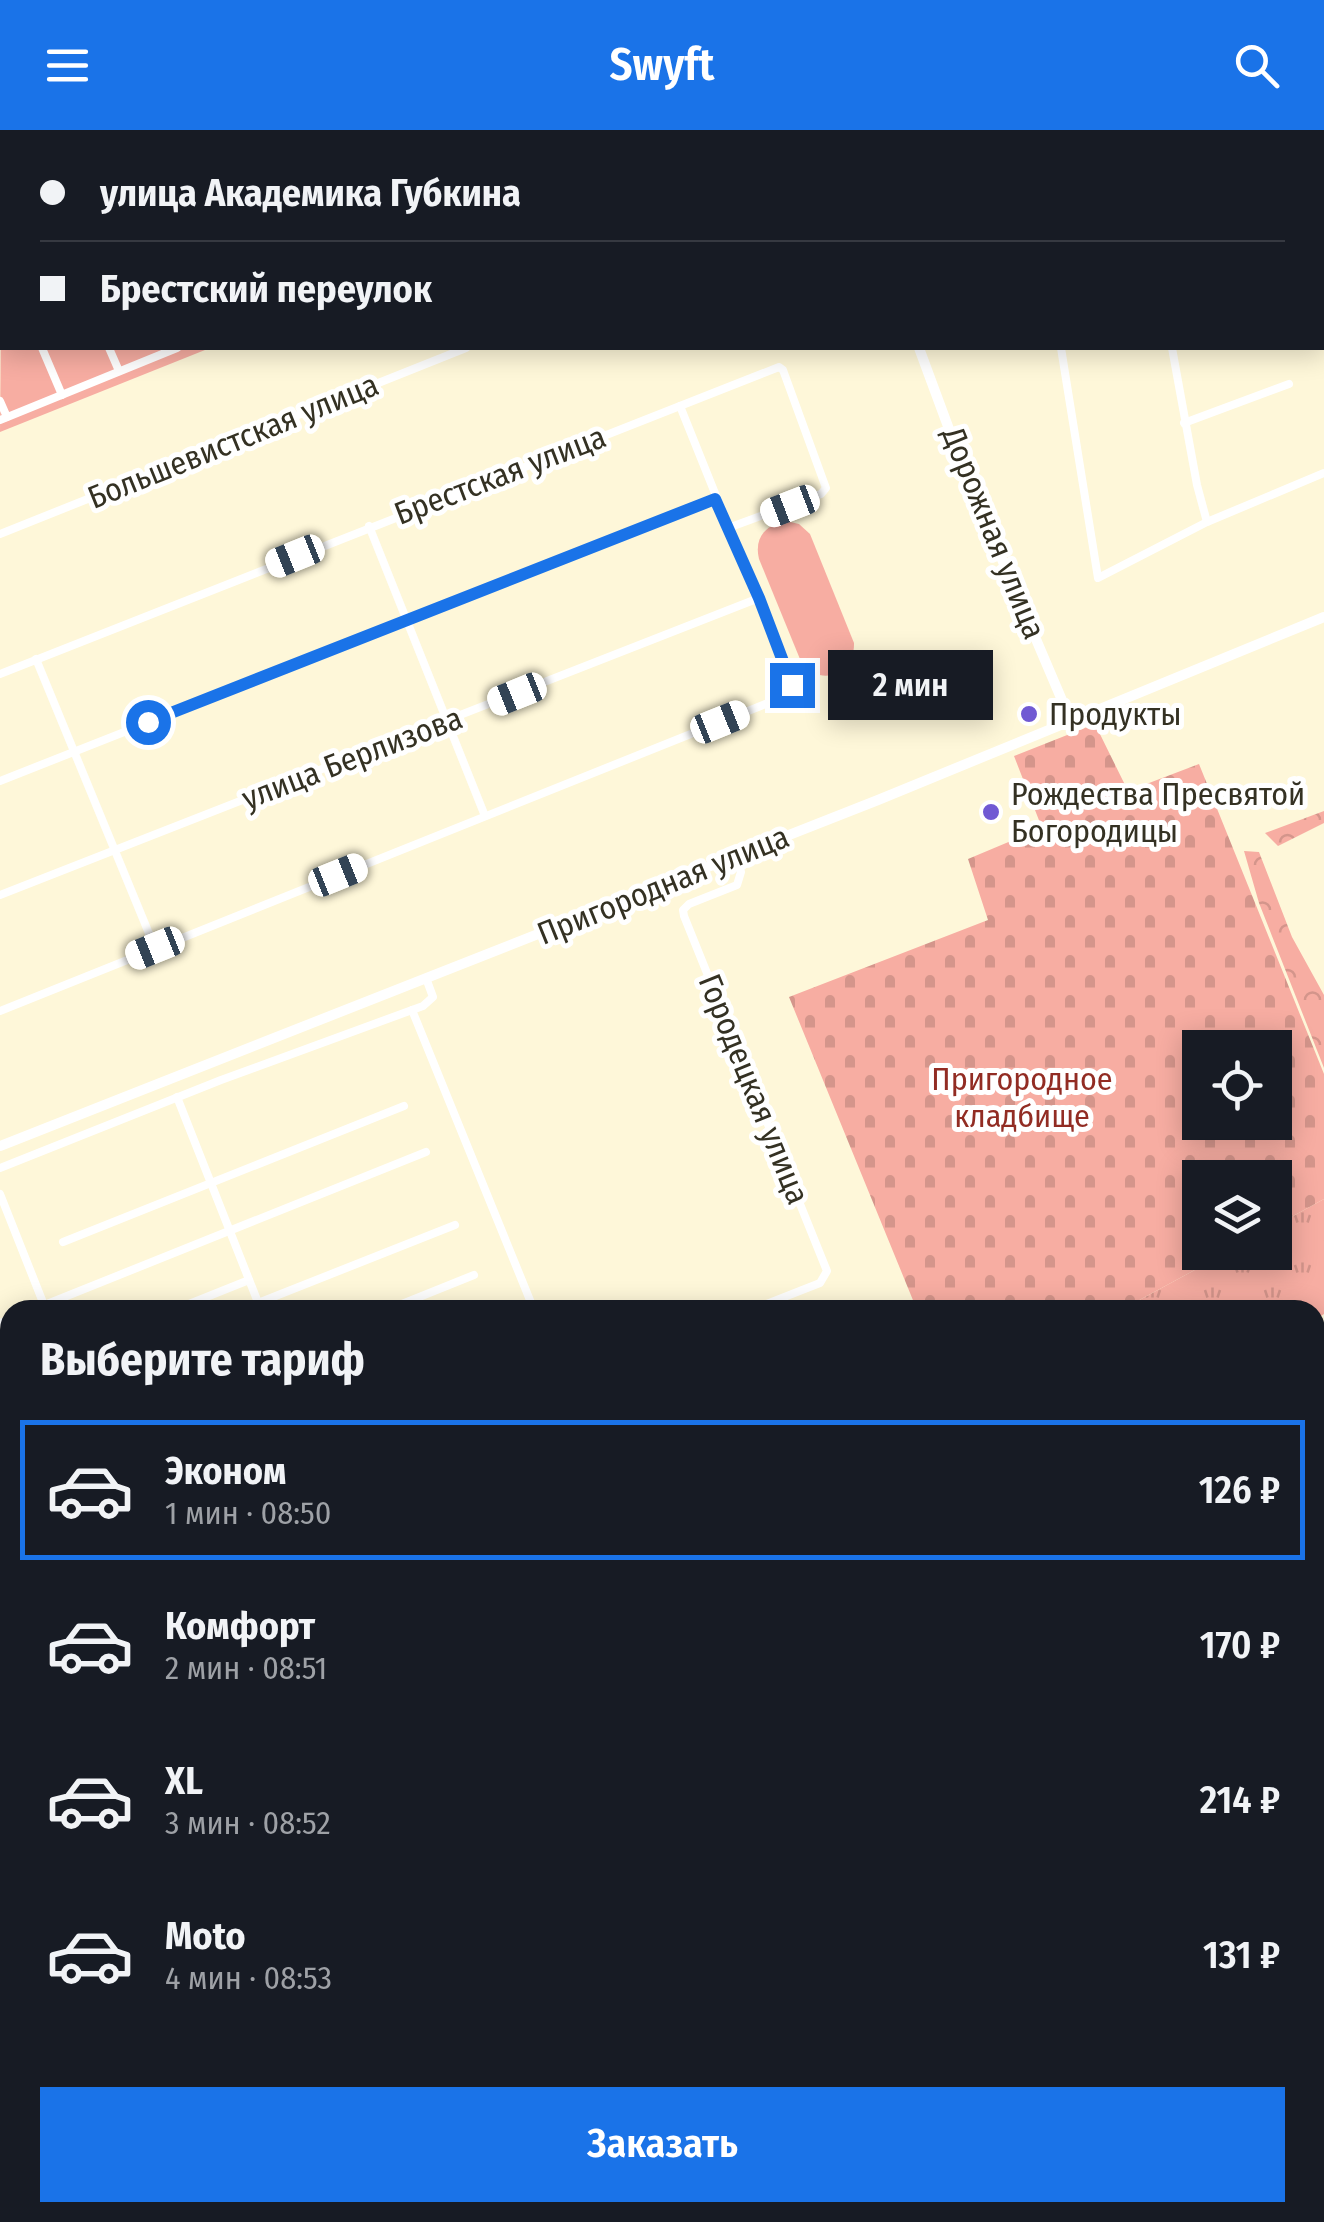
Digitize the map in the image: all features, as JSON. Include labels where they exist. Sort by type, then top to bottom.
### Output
[{"type":"street","points":[[43,350],[62,395]]},
{"type":"street","points":[[110,350],[118,371]]},
{"type":"street","points":[[0,401],[3,418],[170,350]]},
{"type":"street","name":"Большевистская улица","points":[[0,534],[461,350]]},
{"type":"street","name":"Дорожная улица","points":[[920,350],[966,475],[1070,719]]},
{"type":"street","points":[[1061,350],[1098,578],[1207,522],[1324,473]]},
{"type":"street","points":[[1172,350],[1184,424],[1207,522]]},
{"type":"street","name":"Брестская улица","points":[[0,674],[775,366],[783,370],[826,488],[821,494],[728,528]]},
{"type":"street","points":[[1184,424],[1289,384]]},
{"type":"street","points":[[0,1011],[788,696],[792,691],[759,598],[715,499],[680,406]]},
{"type":"street","points":[[0,781],[715,499]]},
{"type":"street","points":[[369,526],[485,816]]},
{"type":"street","name":"улица Берлизова","points":[[0,895],[759,598]]},
{"type":"street","name":"Пригородная улица","points":[[0,1146],[735,856],[1324,617]]},
{"type":"street","points":[[36,660],[155,948]]},
{"type":"street","name":"Городецкая улица","points":[[735,856],[741,872],[737,886],[688,904],[684,916],[827,1271],[820,1283],[776,1300]]},
{"type":"street","points":[[0,1168],[221,1080],[423,1006],[433,997],[426,978]]},
{"type":"street","points":[[412,1010],[530,1300]]},
{"type":"street","points":[[214,1062],[221,1080]]},
{"type":"street","points":[[177,1097],[256,1300]]},
{"type":"street","points":[[63,1242],[404,1106]]},
{"type":"street","points":[[64,1300],[426,1152]]},
{"type":"street","points":[[0,1194],[42,1300]]},
{"type":"street","points":[[276,1300],[456,1225]]},
{"type":"street","points":[[412,1300],[474,1275]]},
{"type":"street","points":[[199,1300],[249,1280]]},
{"type":"green space","points":[[1,350],[205,350],[0,432]]},
{"type":"green space","points":[[786,521],[799,524],[810,534],[854,643],[849,663],[836,674],[819,675],[802,664],[759,559],[758,545],[763,534]]},
{"type":"green space","name":"Пригородное кладбище","points":[[1095,724],[1128,791],[1199,764],[1324,1074],[1324,1199],[1292,1217],[1292,1160],[1182,1160],[1182,1270],[1195,1270],[1139,1300],[913,1300],[789,997],[988,920],[968,859],[1042,828],[1014,756]]},
{"type":"green space","points":[[1324,811],[1324,823],[1278,846],[1265,833]]},
{"type":"green space","points":[[1244,851],[1259,852],[1292,937],[1324,995],[1324,1068],[1259,903]]},
{"type":"green space","points":[[1324,1199],[1324,1300],[1139,1300],[1195,1270],[1292,1270],[1292,1217]]},
{"type":"place","name":"Продукты","points":[[1029,714]]},
{"type":"place","name":"Рождества Пресвятой Богородицы","points":[[991,812]]},
{"type":"route","points":[[148,722],[715,499],[792,685]]}]
